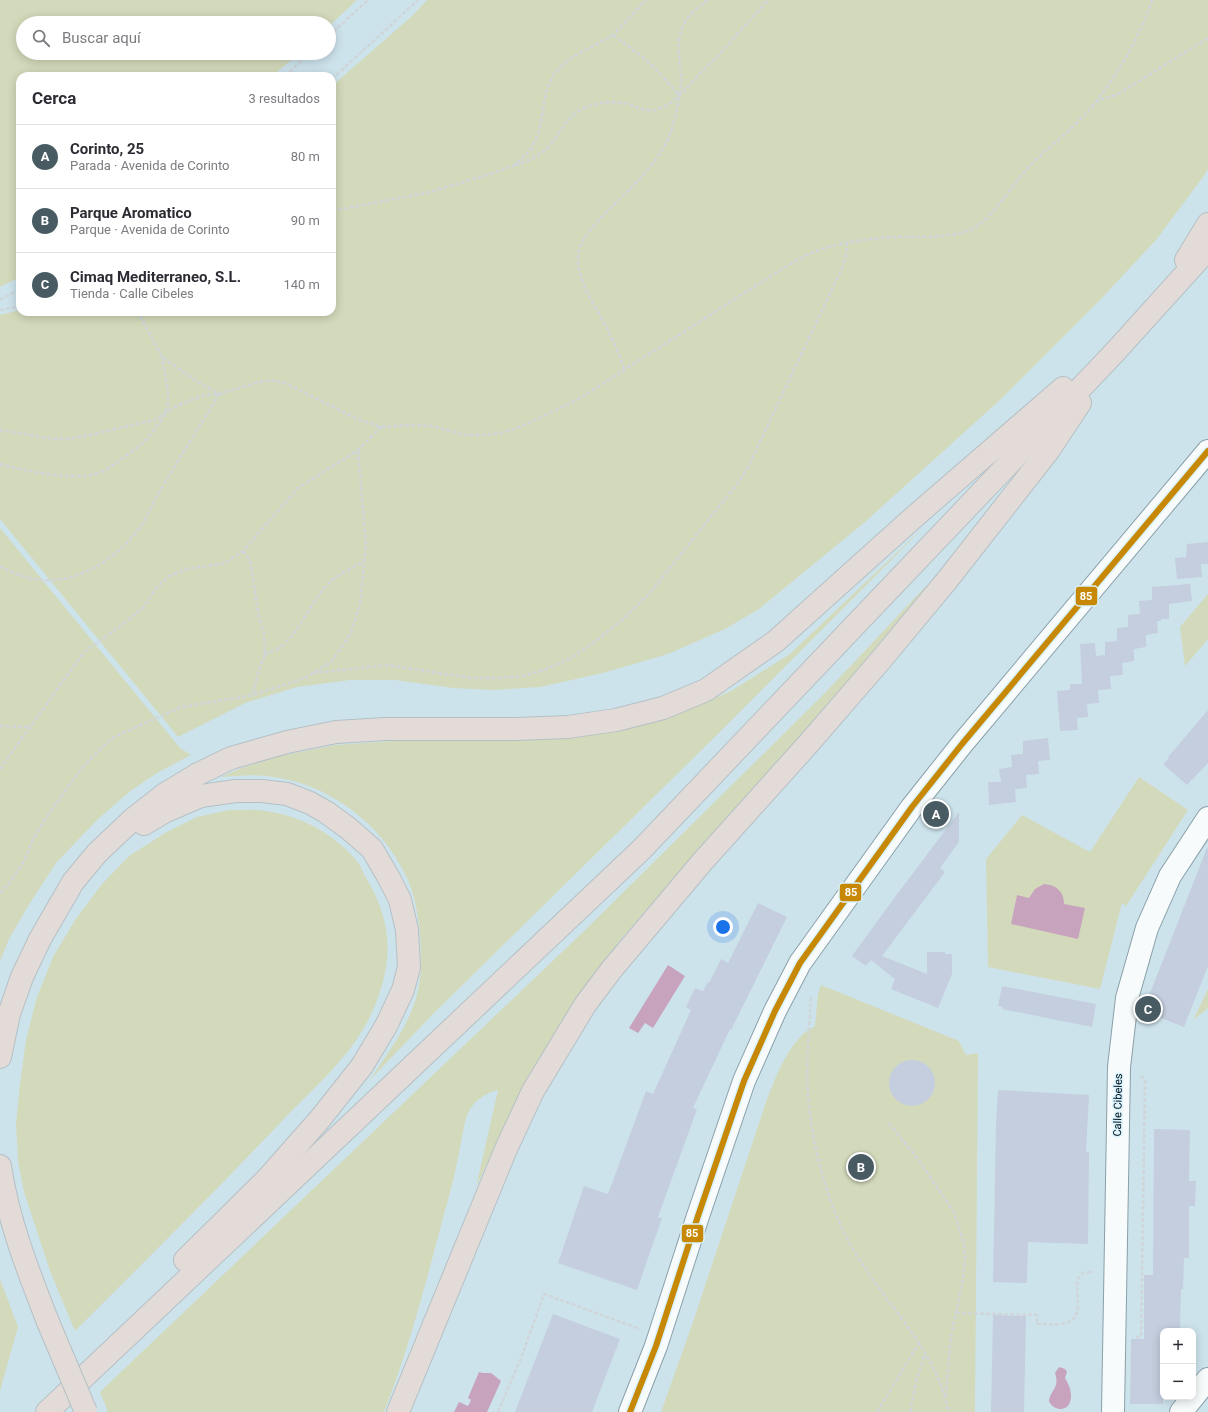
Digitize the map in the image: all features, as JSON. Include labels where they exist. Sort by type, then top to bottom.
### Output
[{"type":"highway","points":[[0,1057],[9,1014],[22,977],[40,939],[73,882],[97,853],[132,820],[160,798],[198,774],[230,758],[287,742],[336,732],[385,729],[516,729],[568,726],[616,720],[664,708],[706,690],[776,641],[914,517],[1150,312],[1189,256],[1208,224]]},
{"type":"highway","points":[[47,1412],[642,849],[1115,352],[1208,249]]},
{"type":"highway","points":[[398,1412],[506,1148],[533,1091],[586,1005],[612,969],[703,861],[809,743],[953,573],[1049,450],[1115,352]]},
{"type":"highway","points":[[97,853],[164,812],[200,796],[236,791],[262,791],[287,794],[310,803],[348,828],[372,849],[400,900],[407,930],[409,967],[403,990],[386,1026],[362,1066],[320,1119],[267,1179],[179,1266],[138,1311],[114,1347]]},
{"type":"highway","points":[[0,1166],[4,1190],[18,1239],[48,1322],[86,1412]]},
{"type":"street","points":[[630,1412],[656,1346],[744,1081],[775,1011],[800,963],[912,806],[967,738],[1208,451]]},
{"type":"street","name":"Calle Cibeles","points":[[1113,1412],[1119,1067],[1127,998],[1147,928],[1170,876],[1208,818]]},
{"type":"street","points":[[1181,1412],[1208,1379]]},
{"type":"path","points":[[336,30],[368,0]]},
{"type":"path","points":[[336,75],[418,0]]},
{"type":"path","points":[[515,165],[531,150],[539,132],[547,88],[554,74],[568,59],[613,35],[646,0]]},
{"type":"path","points":[[624,369],[618,351],[583,281],[579,268],[578,254],[582,243],[589,233],[607,212],[630,190],[664,148],[674,122],[679,96],[681,80],[679,39],[683,24],[693,12],[708,0]]},
{"type":"path","points":[[336,210],[430,192],[529,161],[549,146],[569,119],[578,111],[589,106],[604,102],[624,103],[650,110],[660,109],[669,105],[698,74],[715,59],[768,0]]},
{"type":"path","points":[[0,430],[54,439],[73,438],[154,420],[176,406],[193,399],[205,395],[219,394],[271,380],[286,383],[355,418],[382,427],[409,425],[432,426],[465,435],[482,435],[501,433],[520,427],[577,400],[799,259],[815,251],[865,240],[953,234],[973,228],[985,220],[1025,171],[1089,111],[1107,87],[1136,37],[1152,0]]},
{"type":"path","points":[[613,35],[638,53],[655,68],[667,80],[679,96]]},
{"type":"path","points":[[1095,102],[1118,94],[1208,38]]},
{"type":"path","points":[[289,72],[302,60]]},
{"type":"path","points":[[313,673],[388,665],[471,678],[523,676],[544,670],[571,658],[597,640],[623,619],[649,594],[738,483],[748,467],[842,268],[846,255],[847,243]]},
{"type":"path","points":[[0,300],[16,291]]},
{"type":"path","points":[[0,310],[16,307]]},
{"type":"path","points":[[0,464],[27,472],[71,476],[89,475],[104,471],[140,446],[156,429],[168,404],[162,357],[140,316]]},
{"type":"path","points":[[162,357],[193,379],[219,394]]},
{"type":"path","points":[[0,566],[12,572],[32,578],[55,580],[73,576],[91,569],[109,559],[124,546],[141,526],[159,492],[219,394]]},
{"type":"path","points":[[0,769],[84,652],[143,608],[157,587],[169,576],[187,569],[225,563],[243,551],[298,488],[358,450],[382,427]]},
{"type":"path","points":[[0,893],[10,882],[23,863],[34,837],[78,773],[96,753],[114,737],[181,707],[253,695],[305,678],[331,662],[350,635],[360,605],[366,544],[358,450]]},
{"type":"path","points":[[243,551],[250,560],[259,618],[264,633],[265,655],[259,669],[253,695]]},
{"type":"path","points":[[265,655],[283,645],[296,631],[309,608],[329,583],[346,571],[365,561]]},
{"type":"path","points":[[0,726],[32,726]]},
{"type":"path","points":[[810,997],[808,1096],[813,1135],[829,1196],[859,1259],[919,1343],[946,1400]]},
{"type":"path","points":[[1130,1337],[1141,1337],[1145,1080],[1142,1077],[1137,1076]]},
{"type":"path","points":[[889,1123],[917,1158],[954,1212],[964,1244],[964,1278],[949,1355],[946,1400],[948,1412]]},
{"type":"path","points":[[956,1313],[1037,1315],[1037,1324],[1064,1323],[1071,1321],[1076,1314],[1078,1304],[1078,1282],[1080,1276],[1085,1273],[1095,1272]]},
{"type":"path","points":[[498,1412],[544,1294],[640,1330]]},
{"type":"path","points":[[877,1412],[919,1343]]},
{"type":"path","points":[[910,1412],[917,1378],[925,1354]]},
{"type":"green space","points":[[0,0],[357,0],[336,20],[336,16],[16,16],[16,60],[291,60],[277,72],[16,72],[16,279],[0,287]]},
{"type":"green space","points":[[427,0],[1208,0],[1208,169],[1156,240],[1101,299],[1000,400],[865,522],[759,609],[725,629],[668,654],[603,673],[540,687],[493,690],[453,688],[395,680],[350,680],[297,687],[245,703],[178,737],[0,519],[0,315],[16,311],[16,316],[336,316],[336,82],[412,16]]},
{"type":"green space","points":[[927,524],[727,725],[433,1014],[369,1081],[406,1023],[416,998],[419,985],[421,966],[420,934],[416,905],[407,878],[383,839],[350,808],[331,796],[289,780],[266,776],[244,775],[221,777],[241,768],[279,756],[336,745],[393,741],[505,740],[617,731],[673,716],[731,691],[790,654]]},
{"type":"green space","points":[[0,528],[180,748],[191,755],[157,773],[129,792],[97,820],[56,863],[9,939],[0,961]]},
{"type":"green space","points":[[926,586],[922,593],[855,673],[620,940],[572,1006],[554,1034],[518,1099],[476,1187],[498,1090],[481,1098],[471,1107],[466,1120],[452,1185],[421,1300],[404,1356],[384,1412],[108,1412],[100,1392],[582,933],[822,696]]},
{"type":"green space","points":[[1208,594],[1208,639],[1185,666],[1180,627]]},
{"type":"green space","points":[[1139,777],[1188,810],[1126,906],[1122,903],[1100,989],[988,967],[986,859],[1022,815],[1090,852]]},
{"type":"green space","points":[[229,810],[252,810],[279,813],[316,827],[347,850],[360,865],[381,909],[385,926],[387,958],[385,975],[380,992],[373,1010],[356,1041],[332,1070],[205,1201],[75,1331],[50,1271],[24,1192],[18,1161],[16,1124],[20,1084],[26,1040],[37,997],[53,957],[75,920],[102,884],[129,856],[165,833],[197,817]]},
{"type":"green space","points":[[821,985],[959,1041],[966,1055],[977,1053],[978,1055],[975,1412],[661,1412],[693,1322],[767,1099],[778,1072],[792,1047],[804,1033],[815,1026],[818,994]]},
{"type":"green space","points":[[1208,989],[1208,1008],[1193,1020]]},
{"type":"green space","points":[[0,1279],[18,1327],[0,1391]]},
{"type":"shaded area","points":[[1044,884],[1053,886],[1059,890],[1063,896],[1064,904],[1085,908],[1078,939],[1011,924],[1017,895],[1029,898],[1035,889]]},
{"type":"shaded area","points":[[668,965],[685,976],[653,1028],[645,1023],[638,1033],[629,1028]]},
{"type":"shaded area","points":[[1059,1367],[1065,1369],[1067,1372],[1065,1378],[1071,1392],[1070,1402],[1063,1409],[1054,1407],[1049,1401],[1056,1385],[1055,1373]]},
{"type":"shaded area","points":[[479,1372],[491,1373],[501,1381],[487,1412],[454,1412],[459,1402],[468,1406],[471,1400],[468,1398]]},
{"type":"building","points":[[1208,542],[1208,564],[1201,564],[1202,577],[1177,579],[1175,558],[1186,557],[1187,544]]},
{"type":"building","points":[[1190,584],[1192,601],[1169,604],[1169,619],[1161,619],[1161,621],[1157,621],[1158,633],[1146,635],[1146,647],[1134,649],[1134,661],[1122,663],[1123,675],[1110,676],[1111,689],[1098,690],[1099,703],[1087,704],[1088,717],[1077,718],[1078,730],[1060,731],[1057,691],[1070,690],[1070,684],[1082,684],[1080,644],[1095,643],[1096,656],[1105,655],[1105,642],[1117,641],[1117,628],[1128,627],[1128,615],[1140,614],[1139,601],[1152,600],[1152,587]]},
{"type":"building","points":[[1208,710],[1208,763],[1187,785],[1163,764]]},
{"type":"building","points":[[1048,738],[1050,760],[1038,761],[1039,774],[1026,775],[1027,788],[1015,789],[1016,802],[989,805],[988,782],[1001,782],[999,769],[1012,767],[1011,755],[1023,754],[1023,741]]},
{"type":"building","points":[[959,812],[959,842],[940,868],[945,872],[882,956],[927,974],[927,952],[945,952],[945,954],[952,954],[952,974],[938,1008],[891,989],[895,979],[871,960],[866,966],[852,956]]},
{"type":"building","points":[[1207,848],[1208,966],[1184,1027],[1143,1011]]},
{"type":"building","points":[[758,903],[787,917],[731,1030],[730,1029],[693,1108],[697,1109],[658,1217],[662,1218],[637,1290],[558,1263],[584,1186],[608,1194],[646,1091],[653,1094],[691,1010],[686,1007],[695,988],[703,991],[708,982],[709,983],[721,959],[728,963]]},
{"type":"building","points":[[1002,986],[1096,1004],[1092,1027],[1002,1009],[1003,1007],[998,1006]]},
{"type":"building","points":[[908,1060],[916,1060],[925,1064],[931,1070],[935,1083],[931,1096],[925,1102],[916,1106],[908,1106],[899,1102],[893,1096],[889,1087],[889,1079],[893,1070],[899,1064]]},
{"type":"building","points":[[998,1090],[1089,1095],[1086,1152],[1089,1152],[1088,1244],[1028,1242],[1027,1283],[993,1282]]},
{"type":"building","points":[[1154,1129],[1190,1130],[1189,1181],[1196,1181],[1195,1206],[1189,1206],[1189,1258],[1184,1258],[1183,1289],[1181,1289],[1180,1328],[1160,1328],[1160,1400],[1163,1400],[1163,1404],[1130,1404],[1131,1339],[1144,1339],[1144,1275],[1153,1275]]},
{"type":"building","points":[[553,1314],[620,1339],[592,1412],[515,1412]]},
{"type":"building","points":[[993,1315],[1026,1316],[1024,1412],[991,1412]]},
{"type":"transit line","name":"85","points":[[630,1412],[656,1346],[744,1081],[775,1011],[800,963],[912,807],[962,744],[1208,451]]},
{"type":"place","name":"Corinto, 25","points":[[936,814]]},
{"type":"place","name":"Cimaq Mediterraneo, S.L.","points":[[1148,1009]]},
{"type":"place","name":"Parque Aromatico","points":[[861,1167]]}]
